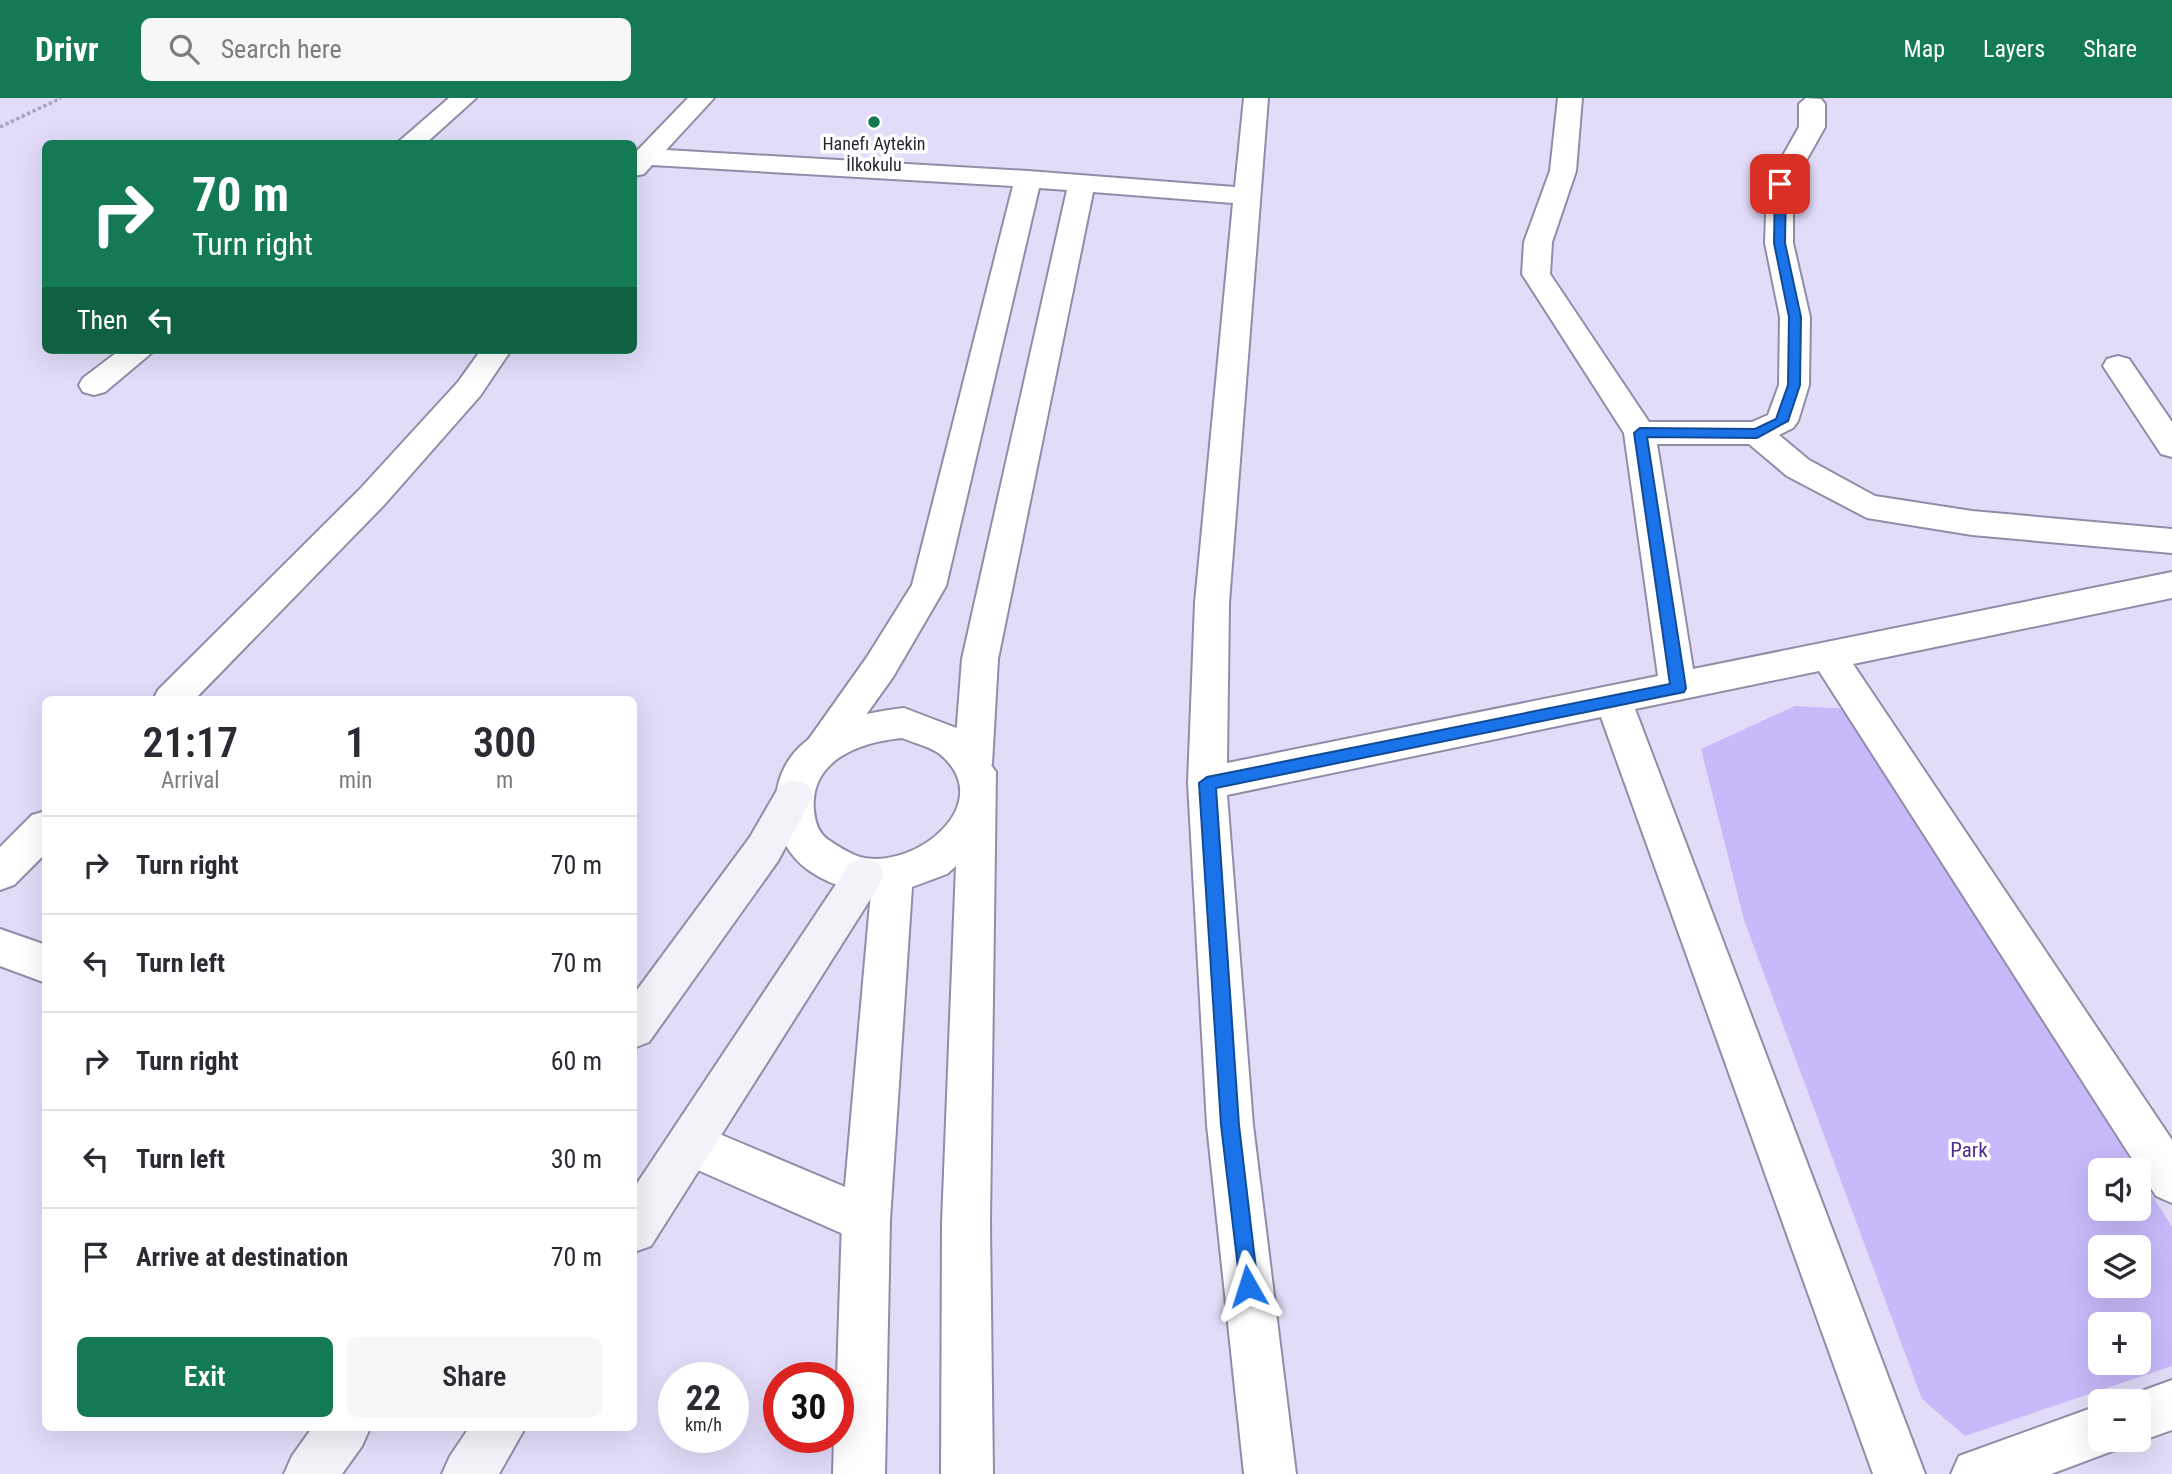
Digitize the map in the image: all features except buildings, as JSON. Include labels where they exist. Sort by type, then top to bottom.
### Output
[{"type":"main road","points":[[637,1024],[764,849],[794,796]]},
{"type":"main road","points":[[637,1225],[879,875]]},
{"type":"main road","points":[[310,1474],[342,1431]]},
{"type":"main road","points":[[468,1474],[497,1431]]},
{"type":"street","points":[[414,140],[464,98]]},
{"type":"street","points":[[640,164],[702,98]]},
{"type":"street","points":[[1256,98],[1212,603],[1207,783],[1230,1125],[1270,1474]]},
{"type":"street","points":[[1570,98],[1563,172],[1538,242],[1536,274],[1640,433],[1678,688]]},
{"type":"street","points":[[1640,433],[1757,433],[1782,421],[1794,385],[1795,317],[1779,243],[1780,184],[1812,127],[1812,104]]},
{"type":"street","points":[[640,164],[1028,179],[1247,196]]},
{"type":"street","points":[[977,814],[964,838],[943,858],[914,871],[879,875],[826,862],[806,844],[795,821],[794,796],[802,772],[880,667],[929,586],[1028,179]]},
{"type":"street","points":[[967,1474],[965,1223],[977,814],[980,788],[973,764],[981,659],[1082,183]]},
{"type":"street","points":[[94,385],[135,354]]},
{"type":"street","points":[[175,696],[372,497],[469,389],[493,354]]},
{"type":"street","points":[[2118,366],[2172,446]]},
{"type":"street","points":[[1757,433],[1798,468],[1867,506],[1972,523],[2172,541]]},
{"type":"street","points":[[1207,783],[1678,688],[1827,653],[2172,585]]},
{"type":"street","points":[[1827,653],[2172,1180]]},
{"type":"street","points":[[1613,699],[1899,1474]]},
{"type":"street","points":[[820,750],[845,734],[874,724],[904,723],[933,729],[957,743],[973,764]]},
{"type":"street","points":[[0,873],[42,831]]},
{"type":"street","points":[[859,1474],[879,875]]},
{"type":"street","points":[[0,947],[42,963]]},
{"type":"street","points":[[691,1144],[866,1220]]},
{"type":"street","points":[[2151,1412],[2172,1405]]},
{"type":"street","points":[[1977,1474],[2088,1435]]},
{"type":"path","points":[[0,127],[61,98]]},
{"type":"green space","name":"Park","points":[[1795,706],[1849,709],[2129,1158],[2088,1158],[2088,1221],[2151,1221],[2151,1193],[2172,1227],[2172,1366],[2151,1373],[2151,1312],[2088,1312],[2088,1375],[2145,1375],[2104,1389],[2088,1389],[2088,1394],[1965,1436],[1922,1399],[1744,920],[1701,749]]},
{"type":"place","name":"Hanefı Aytekin İlkokulu","points":[[874,122]]},
{"type":"route","points":[[1248,1286],[1230,1125],[1207,783],[1678,688],[1640,433],[1757,433],[1782,421],[1794,385],[1795,317],[1779,243],[1780,184]]}]
